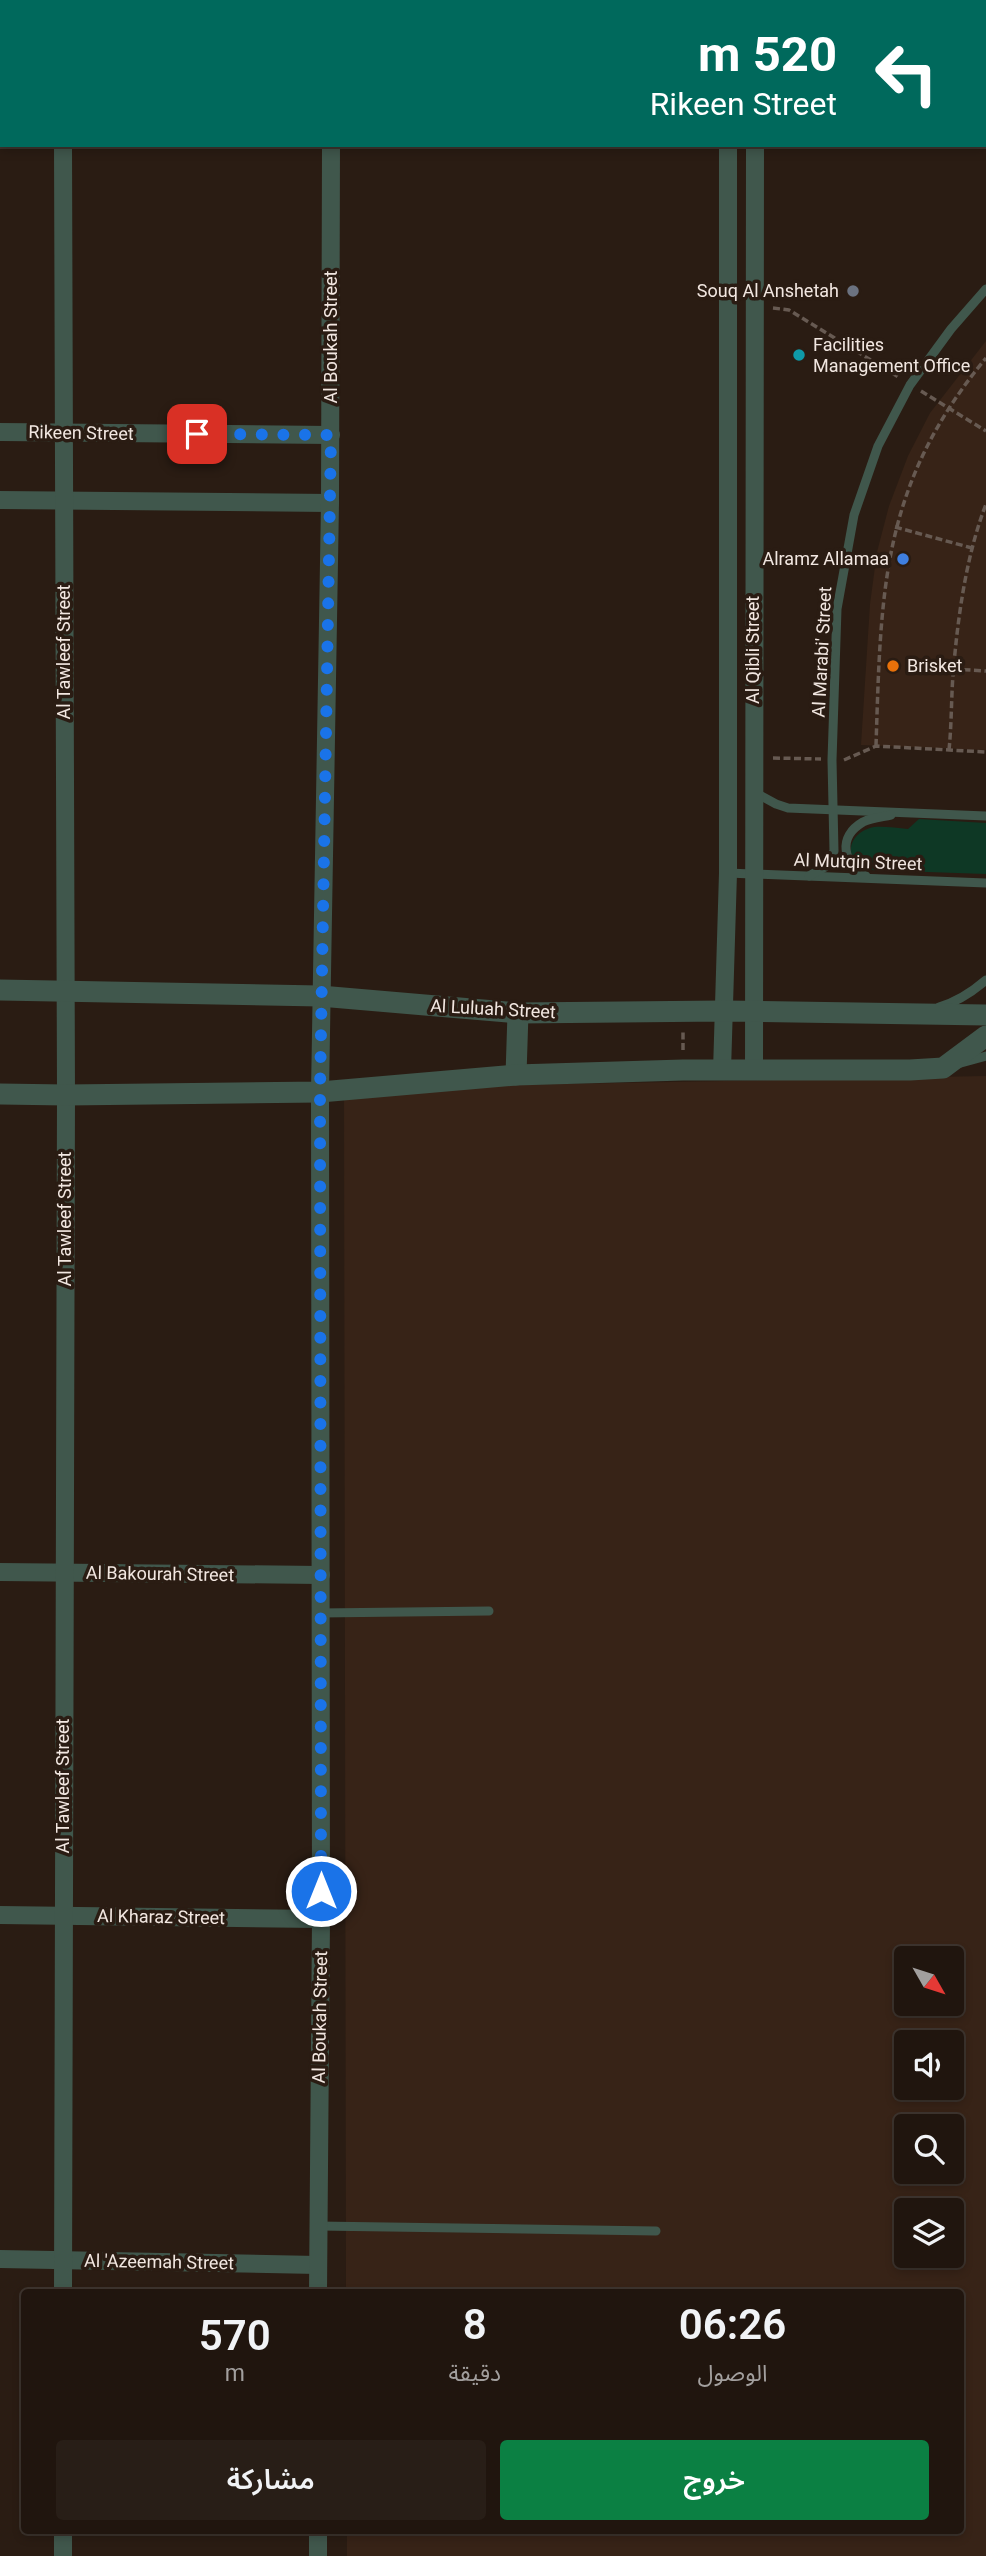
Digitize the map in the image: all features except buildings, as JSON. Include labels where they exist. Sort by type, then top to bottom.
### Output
[{"type":"street","name":"Al Tawleef Street","points":[[63,147],[66,1095],[63,2289]]},
{"type":"street","name":"Al Boukah Street","points":[[318,2289],[321,1919],[320,996],[331,435],[331,147]]},
{"type":"street","name":"Al Qibli Street","points":[[722,1071],[728,873],[728,147]]},
{"type":"street","name":"Al Qibli Street","points":[[754,1071],[752,876],[755,147]]},
{"type":"street","name":"Rikeen Street","points":[[0,432],[331,435]]},
{"type":"street","points":[[0,500],[330,503]]},
{"type":"street","name":"Al Luluah Street","points":[[0,990],[320,996],[518,1013],[723,1011],[986,1015]]},
{"type":"street","points":[[516,1075],[518,1013]]},
{"type":"street","points":[[0,1094],[320,1092],[516,1075],[683,1070],[943,1068],[986,1037]]},
{"type":"street","name":"Al Bakourah Street","points":[[0,1572],[321,1575]]},
{"type":"street","name":"Al Kharaz Street","points":[[0,1915],[321,1919]]},
{"type":"street","name":"Al 'Azeemah Street","points":[[0,2259],[318,2264]]},
{"type":"street","points":[[63,2534],[63,2556]]},
{"type":"street","points":[[318,2534],[318,2556]]},
{"type":"lane","name":"Al Marabi' Street","points":[[809,876],[825,867],[834,851],[832,760],[837,609],[854,515],[878,446],[911,384],[951,329],[986,289]]},
{"type":"lane","points":[[753,791],[788,808],[986,816]]},
{"type":"lane","points":[[868,877],[849,862],[846,848],[850,835],[867,820],[906,812]]},
{"type":"lane","name":"Al Mutqin Street","points":[[728,873],[986,883]]},
{"type":"lane","points":[[916,1013],[951,1004],[974,991],[986,980]]},
{"type":"lane","points":[[943,1068],[986,1056]]},
{"type":"lane","points":[[320,1613],[489,1611]]},
{"type":"lane","points":[[318,2227],[656,2231]]},
{"type":"path","points":[[753,307],[789,310],[902,380]]},
{"type":"path","points":[[876,746],[884,589],[895,527],[917,465],[947,409],[986,358]]},
{"type":"path","points":[[921,391],[986,431]]},
{"type":"path","points":[[949,750],[953,669],[959,619],[972,548],[986,503]]},
{"type":"path","points":[[895,527],[972,548]]},
{"type":"path","points":[[953,669],[986,671]]},
{"type":"path","points":[[844,760],[876,746],[986,752]]},
{"type":"path","points":[[773,758],[823,760]]},
{"type":"path","points":[[683,1012],[683,1070]]},
{"type":"shaded area","points":[[986,341],[986,750],[861,745],[870,604],[877,552],[889,506],[908,456],[930,413]]},
{"type":"shaded area","points":[[986,1076],[986,2556],[347,2556],[347,2534],[964,2534],[964,2289],[346,2289],[344,1088]]},
{"type":"green space","points":[[919,819],[986,823],[986,874],[869,870],[853,857],[853,841],[864,830],[878,827],[908,829]]},
{"type":"place","name":"Souq Al Anshetah","points":[[853,291]]},
{"type":"place","name":"Facilities Management Office","points":[[799,355]]},
{"type":"place","name":"Alramz Allamaa","points":[[903,559]]},
{"type":"place","name":"Brisket","points":[[893,666]]},
{"type":"route","points":[[197,434],[331,435],[320,996],[321,1891]]}]
